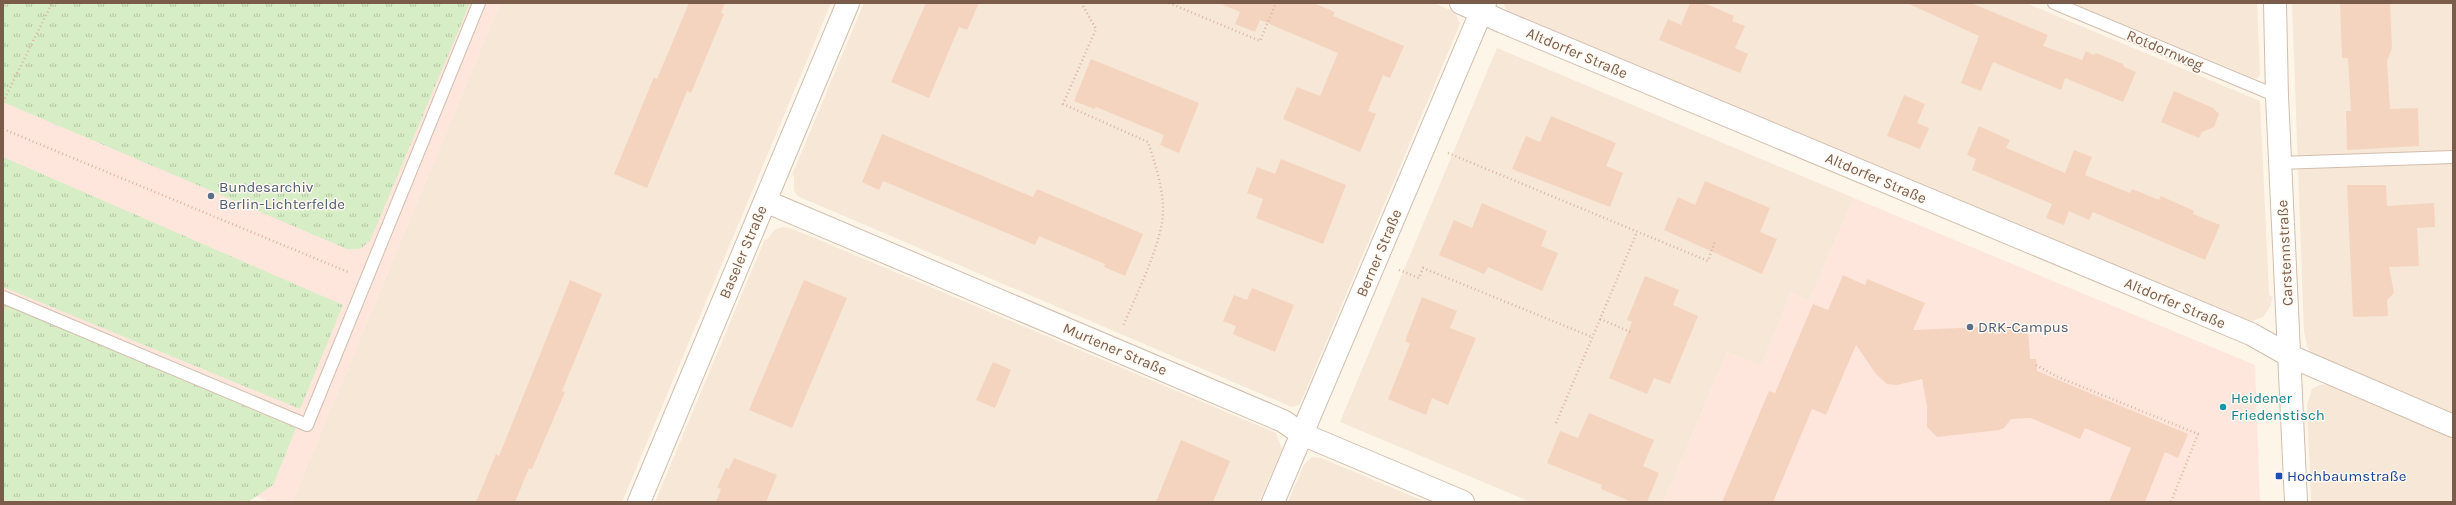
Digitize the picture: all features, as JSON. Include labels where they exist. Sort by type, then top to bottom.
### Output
[{"type":"street","name":"Baseler Straße","points":[[639,502],[848,3]]},
{"type":"street","name":"Altdorfer Straße","points":[[1461,3],[1483,8],[2244,331],[2290,356]]},
{"type":"street","name":"Carstennstraße","points":[[2275,3],[2277,96],[2296,502]]},
{"type":"street","name":"Berner Straße","points":[[1273,502],[1483,8]]},
{"type":"street","name":"Murtener Straße","points":[[765,201],[1283,421],[1302,434],[1463,502]]},
{"type":"street","points":[[2290,356],[2453,426]]},
{"type":"lane","points":[[3,297],[307,425],[479,3]]},
{"type":"lane","name":"Rotdornweg","points":[[2054,3],[2277,96]]},
{"type":"lane","points":[[2280,163],[2453,157]]},
{"type":"path","points":[[3,102],[52,3]]},
{"type":"path","points":[[1169,3],[1260,41],[1276,3]]},
{"type":"path","points":[[1083,6],[1096,28],[1063,104],[1148,142],[1159,176],[1164,211],[1155,246],[1123,327]]},
{"type":"path","points":[[3,129],[366,279]]},
{"type":"path","points":[[1448,153],[1708,261],[1715,241]]},
{"type":"path","points":[[1556,423],[1637,232]]},
{"type":"path","points":[[1399,270],[1419,278],[1423,268],[1592,337]]},
{"type":"path","points":[[1600,319],[1633,333]]},
{"type":"path","points":[[2036,365],[2058,377],[2198,434],[2171,502]]},
{"type":"shaded area","name":"Bundesarchiv Berlin-Lichterfelde","points":[[3,3],[500,3],[292,502],[269,502],[3,388]]},
{"type":"shaded area","points":[[500,3],[831,3],[622,502],[292,502]]},
{"type":"shaded area","points":[[864,3],[1434,3],[1455,12],[1460,24],[1302,399],[1299,405],[1292,407],[797,196],[794,190],[794,176],[792,175]]},
{"type":"shaded area","points":[[1503,3],[2026,3],[2260,101],[2269,295],[2272,297],[2271,305],[2263,317],[2253,321],[2244,320],[1507,12]]},
{"type":"shaded area","points":[[2072,3],[2257,3],[2260,75],[2256,79]]},
{"type":"shaded area","points":[[2292,3],[2453,3],[2453,415],[2312,354],[2307,346],[2304,332]]},
{"type":"shaded area","points":[[1497,48],[1854,198],[1809,301],[1791,293],[1761,366],[1727,352],[1664,502],[1531,502],[1340,422]]},
{"type":"shaded area","name":"DRK-Campus","points":[[1854,198],[2255,365],[2260,502],[1664,502],[1727,352],[1761,366],[1791,293],[1809,301]]},
{"type":"shaded area","points":[[783,227],[793,229],[1276,433],[1282,449],[1259,502],[655,502],[765,239],[767,240],[774,230]]},
{"type":"shaded area","points":[[2330,384],[2453,435],[2453,502],[2314,502],[2311,499],[2307,405],[2312,389],[2320,385]]},
{"type":"shaded area","points":[[1312,457],[1321,458],[1426,502],[1288,502],[1304,465]]},
{"type":"green space","points":[[3,3],[470,3],[370,241],[360,249],[347,249],[3,102]]},
{"type":"green space","points":[[3,157],[343,305],[300,409],[3,287]]},
{"type":"green space","points":[[3,304],[296,428],[273,485],[248,502],[3,502]]},
{"type":"building","points":[[689,3],[725,3],[721,13],[724,14],[691,93],[687,91],[647,188],[614,174],[654,77],[657,79]]},
{"type":"building","points":[[926,3],[979,3],[967,30],[959,27],[929,98],[891,82]]},
{"type":"building","points":[[1219,3],[1314,3],[1335,12],[1333,16],[1404,46],[1390,78],[1383,75],[1368,111],[1376,114],[1360,152],[1283,119],[1297,87],[1320,96],[1338,53],[1260,20],[1255,32],[1235,24],[1240,12]]},
{"type":"building","points":[[1690,3],[1704,3],[1734,16],[1732,21],[1745,26],[1735,48],[1748,54],[1740,73],[1659,40],[1668,19],[1681,25]]},
{"type":"building","points":[[1907,3],[1971,3],[2048,35],[2043,46],[2082,60],[2086,51],[2093,55],[2096,53],[2123,64],[2124,67],[2136,72],[2123,102],[2065,78],[2061,90],[1993,62],[1981,91],[1961,83],[1979,36]]},
{"type":"building","points":[[2340,3],[2390,3],[2392,48],[2387,61],[2390,109],[2418,108],[2419,146],[2347,150],[2346,111],[2351,111],[2348,58],[2342,58]]},
{"type":"building","points":[[1091,59],[1199,103],[1179,153],[1160,145],[1164,135],[1096,107],[1094,109],[1074,101]]},
{"type":"building","points":[[2174,91],[2213,108],[2219,114],[2214,127],[2202,132],[2199,138],[2161,122]]},
{"type":"building","points":[[1904,95],[1925,104],[1917,123],[1929,128],[1920,149],[1887,136]]},
{"type":"building","points":[[1551,116],[1616,143],[1606,166],[1623,173],[1610,207],[1512,169],[1526,136],[1540,142]]},
{"type":"building","points":[[1979,126],[2010,140],[2006,148],[2065,173],[2074,150],[2092,157],[2085,175],[2130,193],[2132,189],[2159,200],[2161,196],[2194,211],[2193,214],[2220,225],[2205,260],[2093,212],[2089,220],[2069,211],[2064,225],[2046,218],[2052,204],[1972,170],[1976,159],[1967,155]]},
{"type":"building","points":[[882,134],[1033,197],[1037,189],[1143,234],[1125,276],[1104,267],[1105,264],[1039,236],[1035,245],[883,181],[879,190],[862,182]]},
{"type":"building","points":[[1281,159],[1346,185],[1323,244],[1256,218],[1263,199],[1247,193],[1257,167],[1275,174]]},
{"type":"building","points":[[1705,181],[1770,208],[1760,232],[1777,239],[1762,274],[1664,230],[1678,197],[1695,205]]},
{"type":"building","points":[[2347,185],[2386,185],[2387,206],[2434,203],[2435,227],[2417,228],[2419,266],[2389,267],[2394,293],[2387,300],[2388,316],[2353,317]]},
{"type":"building","points":[[1482,203],[1547,231],[1541,246],[1558,253],[1542,291],[1488,267],[1484,274],[1439,255],[1454,220],[1472,228]]},
{"type":"building","points":[[1843,275],[1865,285],[1867,279],[1925,303],[1913,330],[2028,325],[2030,359],[2036,359],[2037,371],[2188,434],[2178,458],[2165,452],[2145,502],[2109,502],[2131,448],[2085,428],[2080,439],[2031,418],[2011,419],[2004,428],[1999,430],[1937,437],[1927,427],[1927,406],[1922,379],[1897,385],[1887,384],[1876,374],[1856,345],[1826,415],[1812,409],[1773,502],[1722,502],[1769,391],[1775,393],[1813,304],[1828,310]]},
{"type":"building","points":[[1645,276],[1679,290],[1673,305],[1698,316],[1670,384],[1654,378],[1647,394],[1609,378],[1632,322],[1627,320]]},
{"type":"building","points":[[570,280],[602,294],[562,391],[565,392],[532,469],[529,468],[515,502],[476,502],[496,454],[499,456]]},
{"type":"building","points":[[804,280],[847,298],[792,428],[749,410]]},
{"type":"building","points":[[1252,288],[1294,305],[1275,352],[1233,334],[1236,326],[1223,321],[1234,295],[1247,300]]},
{"type":"building","points":[[1422,297],[1457,311],[1450,328],[1476,338],[1448,405],[1432,398],[1426,415],[1388,399],[1410,344],[1405,341]]},
{"type":"building","points":[[993,362],[1011,370],[995,408],[976,400]]},
{"type":"building","points":[[1589,413],[1654,440],[1643,466],[1659,473],[1647,502],[1632,502],[1601,489],[1602,485],[1547,463],[1560,431],[1578,438]]},
{"type":"building","points":[[1181,440],[1230,461],[1213,502],[1156,502]]},
{"type":"building","points":[[734,458],[777,475],[766,502],[716,502],[721,489],[717,488],[726,468],[729,469]]},
{"type":"place","name":"Bundesarchiv Berlin-Lichterfelde","points":[[211,196]]},
{"type":"place","name":"DRK-Campus","points":[[1970,327]]},
{"type":"place","name":"Heidener Friedenstisch","points":[[2223,407]]},
{"type":"place","name":"Hochbaumstraße","points":[[2279,476]]}]
